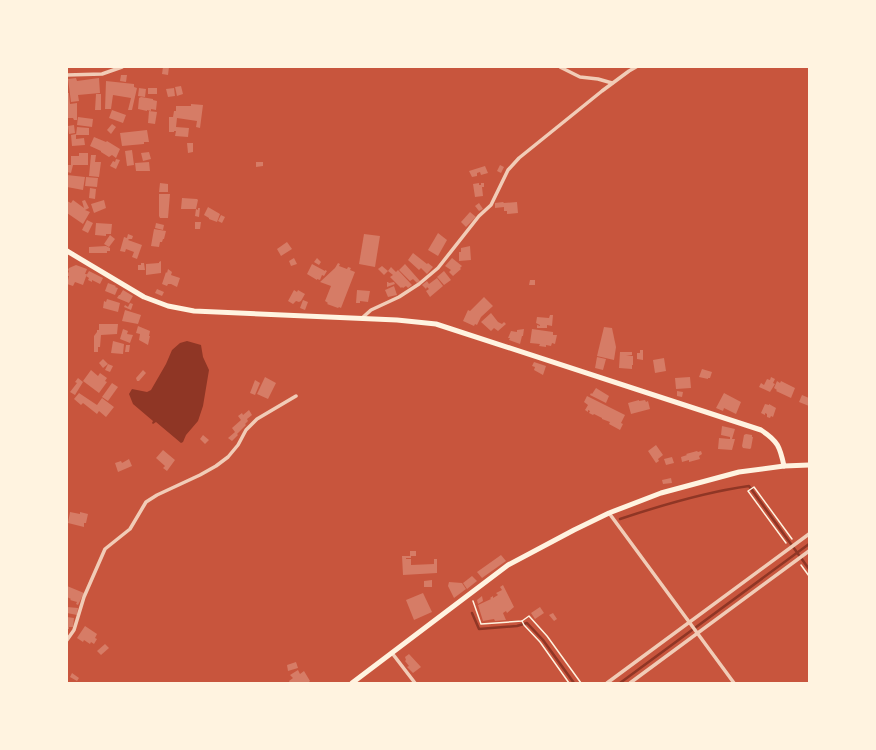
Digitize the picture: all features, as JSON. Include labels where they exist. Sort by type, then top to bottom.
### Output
[{"type":"main road","points":[[67,250],[74,256],[144,297],[168,306],[194,311],[397,320],[436,324],[761,430],[772,438],[780,450],[784,466]]},
{"type":"main road","points":[[352,683],[508,565],[574,530],[661,493],[739,472],[784,466],[809,465]]},
{"type":"street","points":[[67,75],[102,74],[122,67]]},
{"type":"street","points":[[560,67],[580,77],[598,79],[612,83]]},
{"type":"street","points":[[361,319],[371,310],[399,297],[419,284],[438,268],[479,216],[490,205],[508,170],[519,158],[612,83],[636,67]]},
{"type":"street","points":[[67,640],[74,630],[89,586],[105,549],[130,529],[146,502],[157,495],[200,476],[216,466],[228,457],[238,445],[246,430],[257,419],[296,396]]},
{"type":"street","points":[[609,514],[734,683]]},
{"type":"street","points":[[607,683],[809,534]]},
{"type":"street","points":[[630,683],[809,551]]},
{"type":"street","points":[[392,653],[415,683]]},
{"type":"path","points":[[790,548],[748,491],[754,487],[796,544]]},
{"type":"path","points":[[797,560],[809,576]]},
{"type":"path","points":[[473,600],[481,624],[522,621],[529,616],[547,636],[581,683]]},
{"type":"path","points":[[522,621],[540,642],[569,683]]},
{"type":"shaded area","points":[[187,341],[201,345],[203,357],[209,370],[203,406],[198,421],[181,443],[156,422],[153,424],[153,421],[133,404],[129,394],[132,389],[147,392],[151,390],[172,350],[180,343]]},
{"type":"building","points":[[163,67],[169,67],[168,75],[162,74]]},
{"type":"building","points":[[121,75],[127,75],[126,82],[120,81]]},
{"type":"building","points":[[76,78],[77,81],[99,78],[100,93],[78,95],[79,101],[71,102],[68,79]]},
{"type":"building","points":[[106,81],[134,84],[134,87],[137,88],[132,110],[128,110],[131,98],[113,95],[111,109],[105,109]]},
{"type":"building","points":[[181,86],[183,94],[177,96],[175,87]]},
{"type":"building","points":[[139,88],[146,89],[145,97],[138,96]]},
{"type":"building","points":[[148,88],[157,88],[157,94],[148,94]]},
{"type":"building","points":[[174,88],[175,96],[168,97],[166,89]]},
{"type":"building","points":[[67,93],[69,93],[70,104],[77,103],[77,120],[67,118]]},
{"type":"building","points":[[96,94],[101,94],[101,110],[95,110]]},
{"type":"building","points":[[141,97],[157,101],[156,110],[151,109],[151,111],[147,111],[138,109],[139,98]]},
{"type":"building","points":[[191,104],[203,105],[200,128],[196,127],[197,121],[177,118],[176,127],[189,128],[188,137],[175,136],[176,131],[169,132],[169,117],[173,117],[174,111],[176,111],[176,106],[191,106]]},
{"type":"building","points":[[112,110],[126,115],[123,123],[109,118]]},
{"type":"building","points":[[149,111],[157,112],[155,124],[148,123]]},
{"type":"building","points":[[78,117],[93,119],[92,127],[77,125]]},
{"type":"building","points":[[112,124],[116,127],[111,134],[107,130]]},
{"type":"building","points":[[74,125],[75,133],[69,134],[68,126]]},
{"type":"building","points":[[77,127],[89,128],[89,135],[76,135]]},
{"type":"building","points":[[147,130],[149,142],[144,142],[144,144],[122,146],[120,133]]},
{"type":"building","points":[[76,134],[76,139],[84,138],[85,145],[72,146],[71,135]]},
{"type":"building","points":[[94,137],[106,142],[107,141],[120,149],[116,158],[112,155],[109,157],[90,146]]},
{"type":"building","points":[[187,143],[193,143],[193,152],[188,153]]},
{"type":"building","points":[[132,150],[134,165],[127,166],[125,151]]},
{"type":"building","points":[[149,152],[151,159],[143,161],[141,153]]},
{"type":"building","points":[[79,153],[88,153],[88,165],[73,165],[71,173],[67,172],[68,165],[71,165],[71,156],[79,156]]},
{"type":"building","points":[[91,155],[96,155],[95,162],[101,162],[99,177],[89,176]]},
{"type":"building","points":[[116,159],[120,160],[116,169],[110,166]]},
{"type":"building","points":[[149,162],[150,171],[136,171],[135,163]]},
{"type":"building","points":[[256,162],[263,162],[263,166],[256,167]]},
{"type":"building","points":[[500,165],[504,167],[501,173],[497,171]]},
{"type":"building","points":[[485,166],[488,173],[481,175],[480,172],[477,173],[477,176],[472,177],[469,171]]},
{"type":"building","points":[[67,175],[85,177],[83,190],[67,187]]},
{"type":"building","points":[[86,177],[98,178],[97,187],[85,186]]},
{"type":"building","points":[[160,183],[168,184],[168,192],[159,192]]},
{"type":"building","points":[[479,183],[479,185],[481,185],[481,183],[484,183],[484,187],[482,187],[483,196],[475,197],[473,184]]},
{"type":"building","points":[[90,188],[96,189],[95,199],[89,198]]},
{"type":"building","points":[[159,194],[170,194],[168,218],[160,218],[159,216]]},
{"type":"building","points":[[182,198],[197,199],[196,209],[181,209]]},
{"type":"building","points":[[73,200],[84,208],[82,201],[85,200],[89,208],[85,210],[90,212],[83,224],[67,213],[67,201],[71,203]]},
{"type":"building","points":[[104,200],[106,208],[94,213],[91,204]]},
{"type":"building","points":[[517,202],[518,213],[507,214],[507,211],[504,211],[504,207],[495,208],[495,203]]},
{"type":"building","points":[[479,203],[483,209],[479,211],[475,206]]},
{"type":"building","points":[[208,207],[220,214],[217,222],[204,215]]},
{"type":"building","points":[[198,208],[200,208],[199,217],[195,216],[196,209],[198,210]]},
{"type":"building","points":[[470,212],[476,217],[466,227],[461,222]]},
{"type":"building","points":[[221,215],[225,217],[222,223],[218,221]]},
{"type":"building","points":[[87,220],[93,223],[88,233],[82,230]]},
{"type":"building","points":[[195,222],[201,222],[200,229],[195,229]]},
{"type":"building","points":[[96,223],[112,224],[111,234],[106,234],[106,236],[95,235]]},
{"type":"building","points":[[156,223],[164,225],[163,230],[155,228]]},
{"type":"building","points":[[154,229],[166,231],[164,239],[160,242],[159,247],[151,246]]},
{"type":"building","points":[[438,233],[447,240],[438,256],[428,250]]},
{"type":"building","points":[[128,234],[133,236],[132,239],[128,240],[142,245],[137,259],[132,257],[134,252],[126,249],[125,252],[120,251],[124,237],[127,238]]},
{"type":"building","points":[[364,234],[380,236],[375,267],[359,264]]},
{"type":"building","points":[[110,235],[115,239],[109,247],[104,244]]},
{"type":"building","points":[[287,242],[292,249],[281,256],[277,249]]},
{"type":"building","points":[[106,246],[110,248],[110,251],[107,251],[107,253],[89,253],[89,247]]},
{"type":"building","points":[[470,246],[471,260],[459,261],[459,252],[461,252],[461,248]]},
{"type":"building","points":[[413,253],[433,267],[427,274],[421,268],[419,270],[408,260]]},
{"type":"building","points":[[294,258],[297,264],[291,266],[289,261]]},
{"type":"building","points":[[317,258],[321,262],[319,265],[314,262]]},
{"type":"building","points":[[452,258],[462,266],[460,268],[461,269],[453,276],[449,272],[451,270],[445,266]]},
{"type":"building","points":[[161,261],[161,273],[146,275],[146,264],[159,263]]},
{"type":"building","points":[[141,263],[144,263],[145,270],[138,270],[138,265],[141,265]]},
{"type":"building","points":[[338,263],[340,264],[339,266],[347,269],[348,267],[351,268],[350,270],[355,272],[341,308],[327,304],[328,303],[325,301],[331,286],[320,282],[335,268]]},
{"type":"building","points":[[312,264],[327,271],[324,276],[322,275],[320,280],[317,280],[307,274]]},
{"type":"building","points":[[405,264],[420,281],[417,283],[413,279],[410,281],[399,270]]},
{"type":"building","points":[[76,265],[87,269],[85,274],[87,274],[83,285],[75,282],[73,286],[67,284],[69,276],[67,276],[69,268]]},
{"type":"building","points":[[382,266],[388,271],[384,275],[378,269]]},
{"type":"building","points":[[391,267],[396,272],[398,270],[412,285],[408,288],[406,286],[401,288],[390,277],[393,275],[388,271]]},
{"type":"building","points":[[168,269],[172,272],[171,275],[180,278],[177,287],[171,284],[168,284],[167,286],[162,284]]},
{"type":"building","points":[[89,271],[103,278],[100,284],[92,280],[92,282],[88,280],[89,278],[86,276]]},
{"type":"building","points":[[444,271],[451,280],[444,285],[437,277]]},
{"type":"building","points":[[437,278],[443,286],[430,297],[426,291],[429,289],[427,287],[426,289],[422,285],[427,281],[429,284]]},
{"type":"building","points":[[530,280],[535,280],[535,285],[529,285]]},
{"type":"building","points":[[387,282],[394,282],[395,284],[387,287]]},
{"type":"building","points":[[108,283],[118,288],[115,295],[105,291]]},
{"type":"building","points":[[394,286],[397,295],[388,297],[385,290]]},
{"type":"building","points":[[157,289],[164,292],[162,296],[155,293]]},
{"type":"building","points":[[123,290],[133,296],[129,303],[117,298]]},
{"type":"building","points":[[294,290],[297,292],[298,290],[305,294],[301,301],[296,301],[293,304],[288,301]]},
{"type":"building","points":[[357,290],[370,291],[368,302],[360,301],[360,303],[356,303]]},
{"type":"building","points":[[484,297],[493,306],[481,317],[477,325],[475,324],[474,326],[463,321],[468,310],[470,311]]},
{"type":"building","points":[[107,299],[120,303],[118,312],[103,308],[104,301],[106,302]]},
{"type":"building","points":[[303,300],[308,302],[305,310],[300,308]]},
{"type":"building","points":[[130,303],[133,304],[131,310],[124,307],[125,305],[128,307]]},
{"type":"building","points":[[125,310],[141,315],[138,324],[122,321]]},
{"type":"building","points":[[491,313],[498,322],[502,324],[504,322],[506,324],[498,331],[494,328],[491,331],[481,322]]},
{"type":"building","points":[[550,315],[553,315],[552,326],[547,325],[547,328],[537,328],[537,325],[540,325],[536,323],[537,317],[549,318]]},
{"type":"building","points":[[99,324],[118,324],[117,334],[101,335],[98,352],[94,352],[94,336],[97,330],[99,330]]},
{"type":"building","points":[[138,326],[150,331],[148,345],[139,340],[140,334],[136,333]]},
{"type":"building","points":[[604,327],[612,328],[616,347],[614,360],[597,356]]},
{"type":"building","points":[[123,329],[128,331],[127,334],[133,335],[130,343],[120,339]]},
{"type":"building","points":[[524,329],[520,344],[509,340],[510,338],[508,338],[511,331],[517,332],[517,330]]},
{"type":"building","points":[[532,329],[553,332],[553,335],[557,335],[555,344],[552,343],[551,346],[546,345],[546,347],[539,346],[540,344],[530,343]]},
{"type":"building","points":[[113,341],[124,344],[123,354],[111,353]]},
{"type":"building","points":[[126,345],[130,345],[129,352],[125,352]]},
{"type":"building","points":[[640,350],[643,350],[643,360],[637,359],[637,353],[640,353]]},
{"type":"building","points":[[620,352],[632,352],[632,355],[626,356],[633,356],[632,369],[619,368]]},
{"type":"building","points":[[597,357],[606,359],[603,370],[595,368]]},
{"type":"building","points":[[664,358],[666,371],[655,373],[653,360]]},
{"type":"building","points":[[103,359],[108,364],[103,368],[99,363]]},
{"type":"building","points":[[534,362],[546,366],[543,375],[534,370],[535,367],[532,366]]},
{"type":"building","points":[[108,364],[113,366],[110,372],[105,370]]},
{"type":"building","points":[[702,369],[712,372],[710,378],[699,377]]},
{"type":"building","points":[[91,370],[98,376],[100,373],[107,378],[105,381],[107,382],[99,393],[83,381]]},
{"type":"building","points":[[143,370],[146,373],[139,381],[137,381],[136,378]]},
{"type":"building","points":[[265,377],[276,383],[268,399],[257,394]]},
{"type":"building","points":[[690,377],[691,388],[676,389],[675,378]]},
{"type":"building","points":[[771,377],[775,379],[773,383],[775,384],[770,392],[759,387],[761,383],[764,385],[767,379],[770,380]]},
{"type":"building","points":[[78,378],[83,382],[75,395],[70,392],[77,383],[75,382]]},
{"type":"building","points":[[255,380],[260,383],[255,395],[250,393]]},
{"type":"building","points":[[777,381],[780,383],[781,381],[795,388],[791,398],[776,391],[777,390],[774,388]]},
{"type":"building","points":[[112,383],[118,387],[108,401],[102,397]]},
{"type":"building","points":[[596,388],[609,396],[606,403],[590,395]]},
{"type":"building","points":[[677,391],[683,392],[682,397],[677,396]]},
{"type":"building","points":[[79,393],[97,405],[102,398],[114,407],[106,417],[99,411],[97,414],[83,403],[81,405],[74,399]]},
{"type":"building","points":[[724,393],[741,402],[736,414],[724,408],[723,411],[716,408]]},
{"type":"building","points":[[802,395],[809,398],[809,406],[799,402]]},
{"type":"building","points":[[587,396],[625,415],[621,423],[623,424],[620,430],[609,424],[610,422],[589,413],[590,411],[588,410],[588,412],[585,410],[588,405],[584,402]]},
{"type":"building","points":[[645,400],[646,402],[648,401],[650,409],[631,414],[628,403]]},
{"type":"building","points":[[765,404],[769,404],[776,408],[773,417],[767,417],[767,414],[765,413],[765,415],[761,413]]},
{"type":"building","points":[[249,410],[252,415],[247,419],[248,421],[245,424],[246,425],[232,441],[228,438],[235,432],[232,428],[241,420],[238,416],[242,413],[243,415]]},
{"type":"building","points":[[722,426],[735,429],[732,439],[735,439],[732,450],[718,449],[719,438],[730,439],[730,437],[721,435]]},
{"type":"building","points":[[203,435],[209,440],[205,444],[200,439]]},
{"type":"building","points":[[744,435],[752,435],[753,437],[750,449],[743,448],[742,446]]},
{"type":"building","points":[[656,445],[663,455],[656,463],[648,451]]},
{"type":"building","points":[[163,450],[175,460],[167,471],[163,468],[165,466],[156,458]]},
{"type":"building","points":[[701,451],[702,454],[699,456],[700,459],[682,462],[681,457]]},
{"type":"building","points":[[672,457],[674,463],[666,465],[664,459]]},
{"type":"building","points":[[129,459],[132,466],[118,472],[115,463],[121,461],[122,463]]},
{"type":"building","points":[[671,478],[672,483],[663,484],[662,480]]},
{"type":"building","points":[[70,512],[88,514],[84,527],[68,523]]},
{"type":"building","points":[[410,551],[416,551],[416,556],[410,556]]},
{"type":"building","points":[[501,555],[506,561],[482,578],[477,572]]},
{"type":"building","points":[[402,556],[411,556],[411,558],[406,559],[411,559],[411,565],[434,564],[434,559],[437,559],[437,573],[403,575]]},
{"type":"building","points":[[472,576],[477,581],[467,589],[463,583]]},
{"type":"building","points":[[432,580],[432,587],[424,587],[424,581]]},
{"type":"building","points":[[449,582],[462,583],[466,589],[454,598],[448,586]]},
{"type":"building","points":[[503,585],[514,607],[507,613],[506,611],[503,613],[506,620],[495,621],[494,619],[483,621],[478,605],[491,599],[490,598],[493,596],[493,598],[498,595],[496,593],[502,590],[500,587]]},
{"type":"building","points":[[67,586],[84,593],[78,605],[76,604],[77,602],[70,600],[71,599],[67,597]]},
{"type":"building","points":[[423,593],[432,612],[414,620],[406,600]]},
{"type":"building","points":[[482,596],[483,601],[478,604],[477,600]]},
{"type":"building","points":[[67,607],[78,608],[77,615],[67,613]]},
{"type":"building","points":[[540,607],[544,613],[535,619],[531,613]]},
{"type":"building","points":[[553,613],[557,619],[554,621],[549,615]]},
{"type":"building","points":[[67,617],[74,618],[73,627],[69,627],[69,629],[67,629]]},
{"type":"building","points":[[85,626],[97,634],[95,638],[97,639],[94,644],[91,642],[90,644],[84,640],[83,642],[77,638]]},
{"type":"building","points":[[105,644],[109,648],[101,655],[97,651]]},
{"type":"building","points":[[409,654],[421,667],[413,673],[407,667],[409,666],[405,661],[405,657]]},
{"type":"building","points":[[296,662],[298,668],[288,671],[287,665]]},
{"type":"building","points":[[298,670],[300,674],[304,671],[310,681],[308,683],[290,683],[289,681],[293,678],[290,675]]},
{"type":"building","points":[[72,673],[79,678],[77,681],[70,677]]},
{"type":"waterway","points":[[620,519],[684,500],[749,486],[809,569]]},
{"type":"waterway","points":[[620,683],[809,544]]},
{"type":"waterway","points":[[472,613],[479,629],[517,626],[527,623],[543,640],[574,683]]}]
